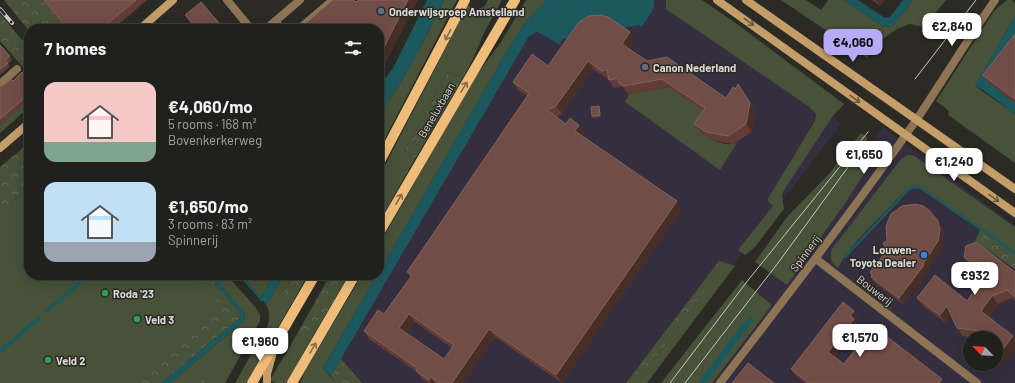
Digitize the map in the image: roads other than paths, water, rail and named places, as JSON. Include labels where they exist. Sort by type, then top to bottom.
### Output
[{"type":"main road","points":[[146,24],[173,0]]},
{"type":"main road","points":[[156,16],[179,0]]},
{"type":"main road","points":[[384,154],[465,0]]},
{"type":"main road","name":"Beneluxbaan","points":[[384,224],[515,0]]},
{"type":"main road","points":[[717,0],[1015,213]]},
{"type":"main road","points":[[746,0],[1015,189]]},
{"type":"main road","points":[[0,148],[24,127]]},
{"type":"main road","points":[[252,383],[312,280]]},
{"type":"main road","points":[[293,382],[352,280]]},
{"type":"main road","points":[[267,383],[267,374],[275,343]]},
{"type":"street","points":[[227,0],[248,24]]},
{"type":"street","points":[[272,24],[300,0]]},
{"type":"street","points":[[305,24],[333,0]]},
{"type":"street","name":"Spinnerij","points":[[720,383],[816,258],[916,120],[995,0]]},
{"type":"street","points":[[0,84],[17,69]]},
{"type":"street","name":"Bouwerij","points":[[816,258],[977,383]]},
{"type":"water","points":[[427,0],[444,0],[414,59],[384,108],[384,80],[393,68]]},
{"type":"water","points":[[546,0],[654,0],[654,8],[642,27],[639,25],[563,39],[560,42],[561,45],[537,32],[529,36],[331,376],[323,368],[374,280],[384,280],[384,263],[522,27]]},
{"type":"water","points":[[844,0],[858,0],[885,18],[890,17],[903,0],[913,0],[892,26],[884,27]]},
{"type":"water","points":[[1015,16],[1015,49],[989,83],[1015,103],[1015,114],[983,90],[975,86]]},
{"type":"water","points":[[80,280],[86,280],[47,313],[45,310]]},
{"type":"water","points":[[212,280],[216,280],[245,313],[244,321],[170,383],[161,383],[240,318],[241,314]]},
{"type":"water","points":[[271,280],[281,280],[266,305],[261,297]]},
{"type":"water","points":[[38,316],[41,319],[0,354],[0,349]]},
{"type":"water","points":[[750,317],[754,320],[706,383],[698,383],[743,323]]},
{"type":"waterway","points":[[845,257],[909,189],[915,187],[921,188],[1015,253]]},
{"type":"waterway","points":[[244,280],[262,300],[265,300]]},
{"type":"tram line","points":[[915,79],[976,0]]},
{"type":"tram line","points":[[670,383],[749,279],[868,132]]},
{"type":"tram line","points":[[685,383],[778,263],[862,148]]},
{"type":"railway","points":[[0,9],[12,23]]},
{"type":"place","name":"Onderwijsgroep Amstelland","points":[[381,11]]},
{"type":"place","name":"Canon Nederland","points":[[645,67]]},
{"type":"place","name":"Louwen- Toyota Dealer","points":[[924,255]]},
{"type":"place","name":"Roda '23","points":[[105,293]]},
{"type":"place","name":"Veld 3","points":[[137,319]]},
{"type":"place","name":"Veld 2","points":[[48,360]]}]
